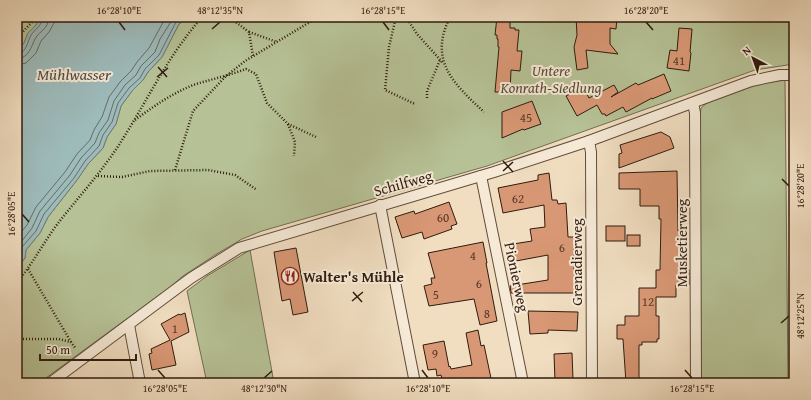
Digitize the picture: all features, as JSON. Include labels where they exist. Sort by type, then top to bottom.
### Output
[{"type":"street","name":"Schilfweg","points":[[50,383],[191,278],[239,248],[481,176],[589,141],[758,79],[780,75],[794,75]]},
{"type":"street","name":"Musketierweg","points":[[693,103],[695,120],[696,383]]},
{"type":"street","name":"Grenadierweg","points":[[589,141],[591,152],[592,383]]},
{"type":"street","name":"Pionierweg","points":[[481,176],[523,383]]},
{"type":"street","points":[[380,205],[415,383]]},
{"type":"street","points":[[129,325],[140,383]]},
{"type":"path","points":[[17,38],[33,21],[34,17]]},
{"type":"path","points":[[17,282],[28,269],[58,223],[98,176],[124,138],[185,36],[202,17]]},
{"type":"path","points":[[229,17],[249,32],[277,42]]},
{"type":"path","points":[[175,170],[193,112],[225,77],[253,56],[310,22],[322,17]]},
{"type":"path","points":[[396,17],[389,47],[385,90],[415,104]]},
{"type":"path","points":[[406,17],[417,34],[443,64],[458,88],[484,112]]},
{"type":"path","points":[[443,64],[442,39],[450,17]]},
{"type":"path","points":[[249,32],[253,56]]},
{"type":"path","points":[[426,98],[427,91],[440,60]]},
{"type":"path","points":[[133,121],[162,100],[195,85],[225,77],[246,69],[256,74],[266,103],[288,124],[316,137]]},
{"type":"path","points":[[288,124],[295,142],[294,156]]},
{"type":"path","points":[[98,176],[122,177],[150,171],[208,170],[236,175],[257,190]]},
{"type":"path","points":[[28,269],[71,342],[83,359]]},
{"type":"path","points":[[17,339],[59,339],[71,342]]},
{"type":"green space","points":[[17,17],[40,17],[36,25],[28,33],[24,43],[17,52]]},
{"type":"green space","name":"Untere Konrath-Siedlung","points":[[188,17],[794,17],[794,64],[755,70],[487,166],[262,231],[242,239],[183,276],[169,288],[39,383],[17,383],[17,268],[25,258],[26,250],[40,233],[48,217],[88,164],[103,148],[107,137],[116,124],[121,106],[162,57],[179,24]]},
{"type":"green space","points":[[785,80],[788,383],[701,383],[701,108],[707,103],[758,84]]},
{"type":"green space","points":[[250,250],[274,383],[207,383],[187,291],[207,276]]},
{"type":"water","name":"Mühlwasser","points":[[40,17],[188,17],[179,24],[162,57],[121,106],[116,124],[107,137],[103,148],[88,164],[48,217],[40,233],[26,250],[25,258],[17,268],[17,52],[24,43],[28,33],[36,25]]},
{"type":"building","points":[[497,17],[509,17],[510,28],[519,30],[517,51],[522,51],[520,71],[511,70],[510,92],[495,92],[499,47],[497,35],[495,35]]},
{"type":"building","points":[[576,17],[617,17],[616,29],[610,28],[610,44],[618,54],[586,50],[588,68],[577,70],[574,47],[577,35]]},
{"type":"building","points":[[679,28],[692,29],[689,71],[667,68],[670,50],[677,51]]},
{"type":"building","points":[[664,74],[671,91],[652,98],[626,112],[623,107],[606,116],[605,114],[602,114],[597,105],[577,116],[566,96],[583,87],[589,98],[614,85],[618,92],[611,97],[636,83],[638,85]]},
{"type":"building","points":[[532,101],[541,124],[524,130],[523,129],[502,138],[502,112]]},
{"type":"building","points":[[661,132],[670,137],[674,148],[619,168],[619,154],[622,153],[620,145]]},
{"type":"building","points":[[677,171],[678,231],[681,231],[680,270],[689,270],[689,285],[676,285],[676,297],[656,297],[656,316],[659,316],[659,339],[657,339],[657,342],[642,342],[642,345],[639,345],[639,383],[626,383],[623,339],[617,339],[617,325],[625,325],[625,316],[639,316],[639,288],[656,288],[656,270],[660,270],[661,219],[659,219],[659,206],[640,206],[640,189],[619,189],[619,173]]},
{"type":"building","points":[[549,173],[552,200],[557,200],[558,204],[566,203],[568,237],[574,237],[574,273],[577,273],[577,293],[511,293],[510,286],[548,280],[548,255],[516,261],[513,244],[532,241],[530,229],[545,227],[544,205],[503,213],[498,188],[538,180],[538,175]]},
{"type":"building","points":[[449,202],[457,224],[451,226],[452,229],[424,239],[422,232],[402,238],[395,217],[414,211],[415,214]]},
{"type":"building","points":[[606,226],[625,226],[625,241],[606,241]]},
{"type":"building","points":[[627,235],[640,235],[640,246],[627,246]]},
{"type":"building","points":[[483,242],[497,321],[480,325],[474,299],[429,306],[424,286],[432,284],[431,278],[435,278],[428,253]]},
{"type":"building","name":"Walter's Mühle","points":[[296,248],[308,312],[293,315],[290,299],[282,301],[274,252]]},
{"type":"building","points":[[528,311],[578,312],[577,331],[548,330],[548,333],[530,334]]},
{"type":"building","points":[[185,313],[189,332],[171,341],[176,365],[152,370],[149,354],[152,353],[151,349],[170,340],[161,324],[179,314]]},
{"type":"building","points":[[478,330],[481,346],[484,345],[492,383],[443,383],[441,375],[437,376],[436,369],[428,370],[423,345],[444,341],[449,367],[450,366],[451,369],[472,365],[466,333]]},
{"type":"building","points":[[572,353],[573,379],[555,381],[554,354]]},
{"type":"place","name":"Walter's Mühle","points":[[290,276]]}]
